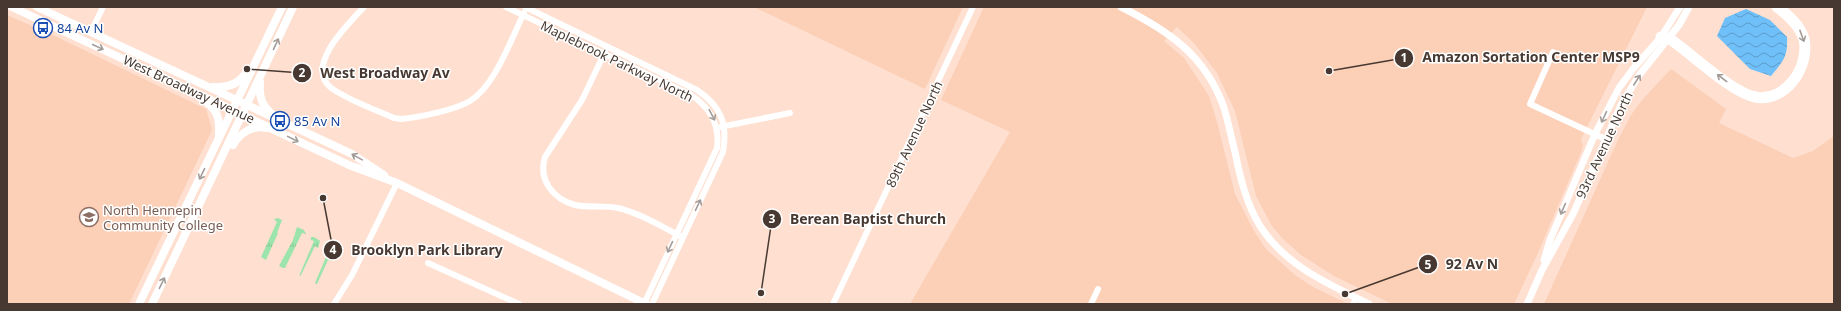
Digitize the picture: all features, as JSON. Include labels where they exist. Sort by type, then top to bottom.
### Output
[{"type":"highway","points":[[1665,38],[1744,93],[1764,98],[1786,88],[1794,80],[1803,62],[1805,49],[1804,37],[1798,26],[1787,14],[1777,7]]},
{"type":"main road","name":"West Broadway Avenue","points":[[37,7],[352,154],[393,181],[647,304]]},
{"type":"main road","points":[[210,87],[229,86],[243,78],[274,13],[281,7]]},
{"type":"main road","points":[[139,304],[281,7]]},
{"type":"main road","points":[[152,304],[294,7]]},
{"type":"main road","name":"West Broadway Avenue","points":[[16,8],[364,172],[393,181]]},
{"type":"main road","points":[[260,79],[260,97],[262,104],[280,120]]},
{"type":"main road","points":[[172,81],[214,109],[220,123],[219,139]]},
{"type":"main road","points":[[172,262],[183,249],[239,135],[248,130],[259,127],[276,130]]},
{"type":"street","points":[[91,32],[103,7]]},
{"type":"street","points":[[364,7],[339,35],[327,54],[323,65],[325,80],[329,86],[344,95],[394,118],[402,119],[457,107],[480,94],[493,76],[526,7]]},
{"type":"street","name":"Maplebrook Parkway North","points":[[506,7],[700,101],[714,117],[718,138],[717,148],[676,234],[647,304]]},
{"type":"street","name":"Maplebrook Parkway North","points":[[526,7],[697,90],[710,99],[717,108],[724,126],[726,138],[723,152],[683,237],[647,304]]},
{"type":"street","name":"89th Avenue North","points":[[833,304],[973,7]]},
{"type":"street","points":[[1121,7],[1154,23],[1169,33],[1185,47],[1206,74],[1222,105],[1245,194],[1254,215],[1267,235],[1290,259],[1310,274],[1355,301],[1369,304]]},
{"type":"street","name":"93rd Avenue North","points":[[1542,270],[1550,240],[1595,134],[1619,88],[1630,72],[1665,38],[1680,7]]},
{"type":"street","name":"93rd Avenue North","points":[[1527,304],[1542,270],[1573,214],[1605,139],[1630,90],[1665,38],[1689,7]]},
{"type":"street","points":[[607,47],[582,100],[545,157],[543,164],[543,178],[550,190],[565,201],[586,206],[618,209],[683,237]]},
{"type":"street","points":[[1553,52],[1530,104],[1605,139]]},
{"type":"street","points":[[717,128],[790,113]]},
{"type":"street","points":[[334,304],[352,275],[393,181]]},
{"type":"street","points":[[428,263],[519,304]]},
{"type":"street","points":[[1091,304],[1098,289]]},
{"type":"shaded area","points":[[754,7],[963,7],[925,89]]},
{"type":"shaded area","points":[[984,7],[1647,7],[1581,139],[1583,145],[1582,150],[1537,255],[1514,304],[1392,304],[1334,276],[1301,255],[1283,239],[1272,226],[1256,196],[1235,111],[1217,73],[1194,43],[1177,27],[1164,41],[1184,58],[1209,96],[1235,194],[1254,231],[1266,249],[1295,275],[1313,287],[1348,304],[910,304],[1010,132],[941,100]]},
{"type":"shaded area","name":"North Hennepin Community College","points":[[7,15],[57,37],[206,109],[212,130],[129,304],[7,304]]},
{"type":"shaded area","points":[[1671,69],[1726,109],[1719,123],[1793,158],[1813,151],[1834,136],[1834,304],[1544,304],[1617,142],[1631,115],[1643,99]]},
{"type":"green space","points":[[278,218],[282,220],[266,260],[261,257],[277,222],[274,219]]},
{"type":"green space","points":[[297,227],[304,230],[306,234],[302,233],[285,268],[283,268],[279,266],[293,240]]},
{"type":"green space","points":[[311,237],[314,237],[320,241],[318,248],[315,246],[301,275],[299,276],[314,241],[311,240]]},
{"type":"green space","points":[[327,251],[332,256],[332,261],[328,260],[317,284],[315,283],[326,257],[323,254]]},
{"type":"water","points":[[1746,9],[1770,20],[1787,37],[1786,54],[1771,76],[1750,69],[1717,36],[1725,18]]},
{"type":"place","name":"84 Av N","points":[[43,28]]},
{"type":"place","name":"West Broadway Av","points":[[247,69]]},
{"type":"place","name":"Amazon Sortation Center MSP9","points":[[1329,71]]},
{"type":"place","name":"85 Av N","points":[[280,121]]},
{"type":"place","name":"Brooklyn Park Library","points":[[323,198]]},
{"type":"place","name":"North Hennepin Community College","points":[[89,217]]},
{"type":"place","name":"Berean Baptist Church","points":[[761,293]]},
{"type":"place","name":"92 Av N","points":[[1345,294]]}]
